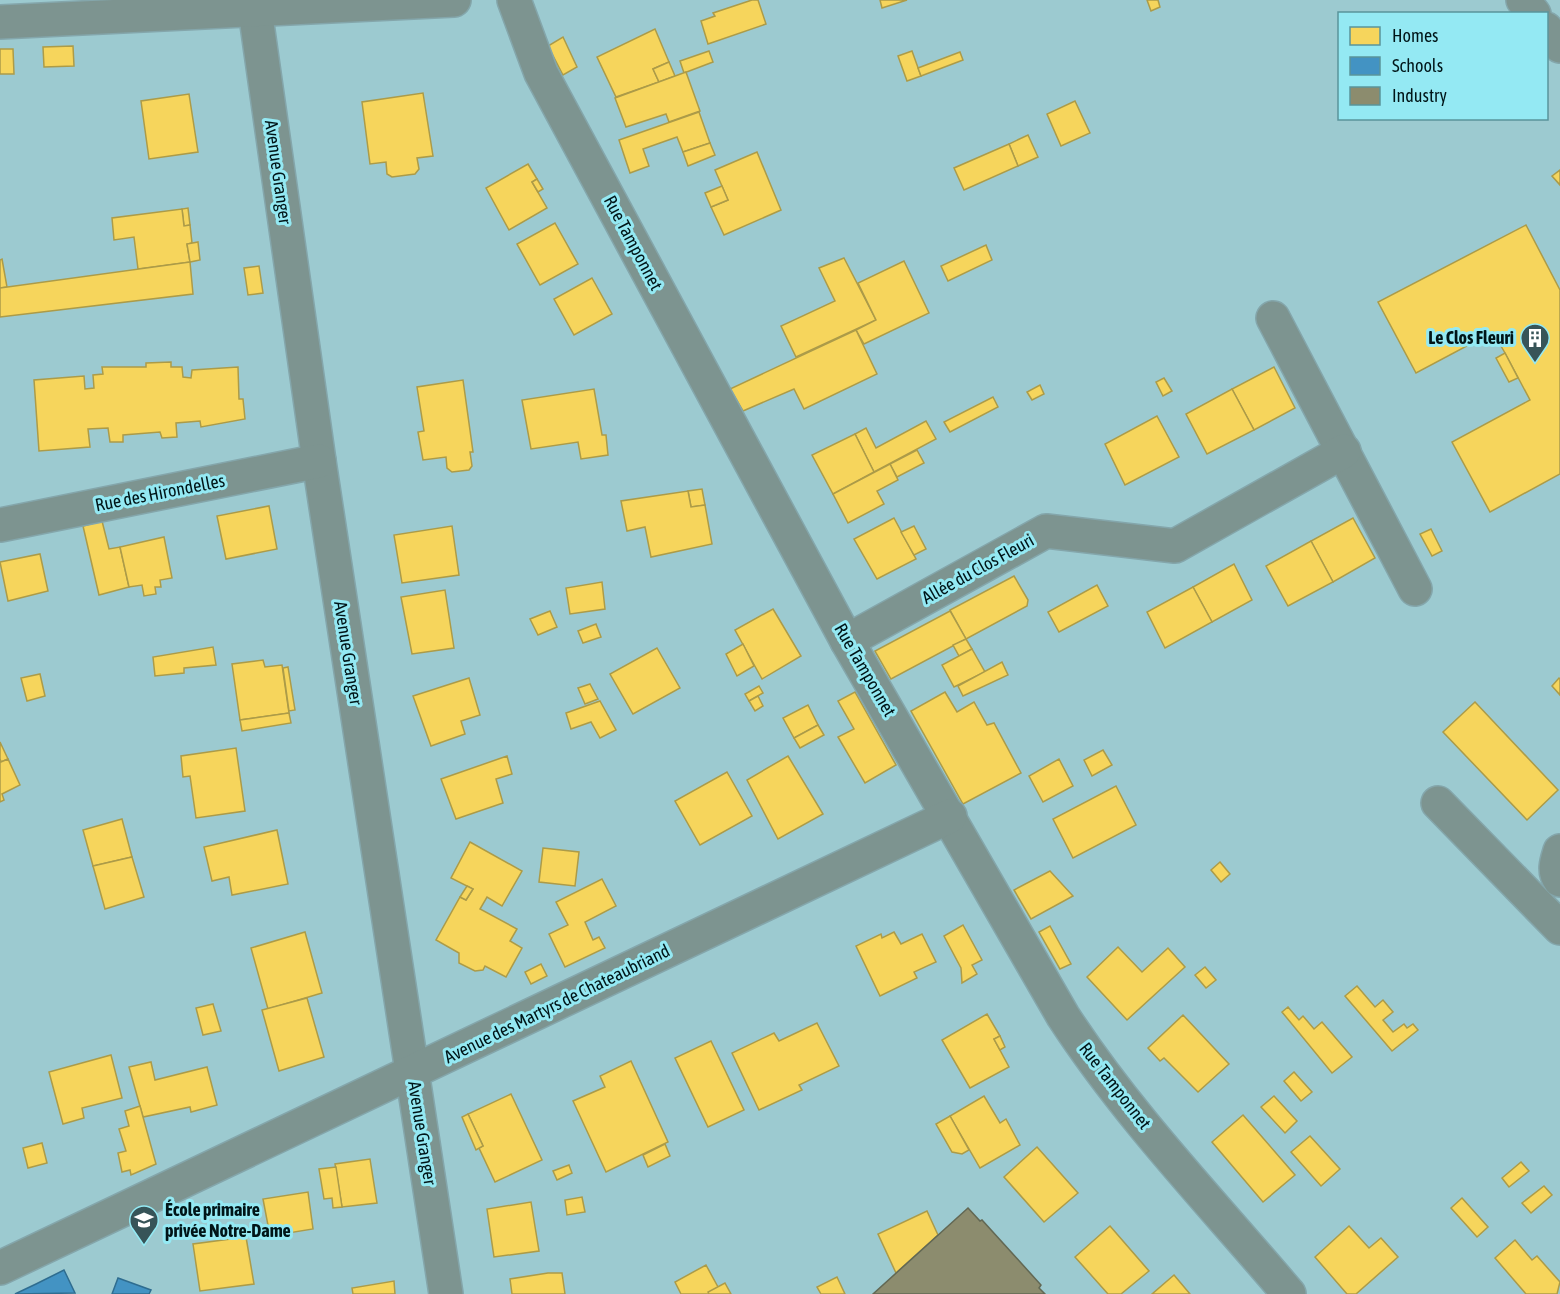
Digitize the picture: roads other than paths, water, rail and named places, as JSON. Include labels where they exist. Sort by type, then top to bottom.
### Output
[{"type":"street","points":[[0,22],[454,0]]},
{"type":"street","name":"Rue Tamponnet","points":[[513,0],[541,73],[847,641],[950,816],[1063,1016],[1087,1054],[1289,1294]]},
{"type":"street","points":[[1522,0],[1532,12]]},
{"type":"street","name":"Avenue Granger","points":[[255,10],[319,461],[446,1294]]},
{"type":"street","points":[[1548,31],[1560,46]]},
{"type":"street","points":[[1273,318],[1415,589]]},
{"type":"street","name":"Allée du Clos Fleuri","points":[[847,641],[1046,531],[1175,546],[1344,451]]},
{"type":"street","name":"Rue des Hirondelles","points":[[0,525],[319,461]]},
{"type":"street","points":[[1438,802],[1560,928]]},
{"type":"street","name":"Avenue des Martyrs de Chateaubriand","points":[[0,1268],[412,1074],[950,816]]},
{"type":"street","points":[[1560,851],[1556,875],[1560,880]]},
{"type":"place","name":"Le Clos Fleuri","points":[[1535,364]]},
{"type":"place","name":"École primaire privée Notre-Dame","points":[[144,1246]]}]
